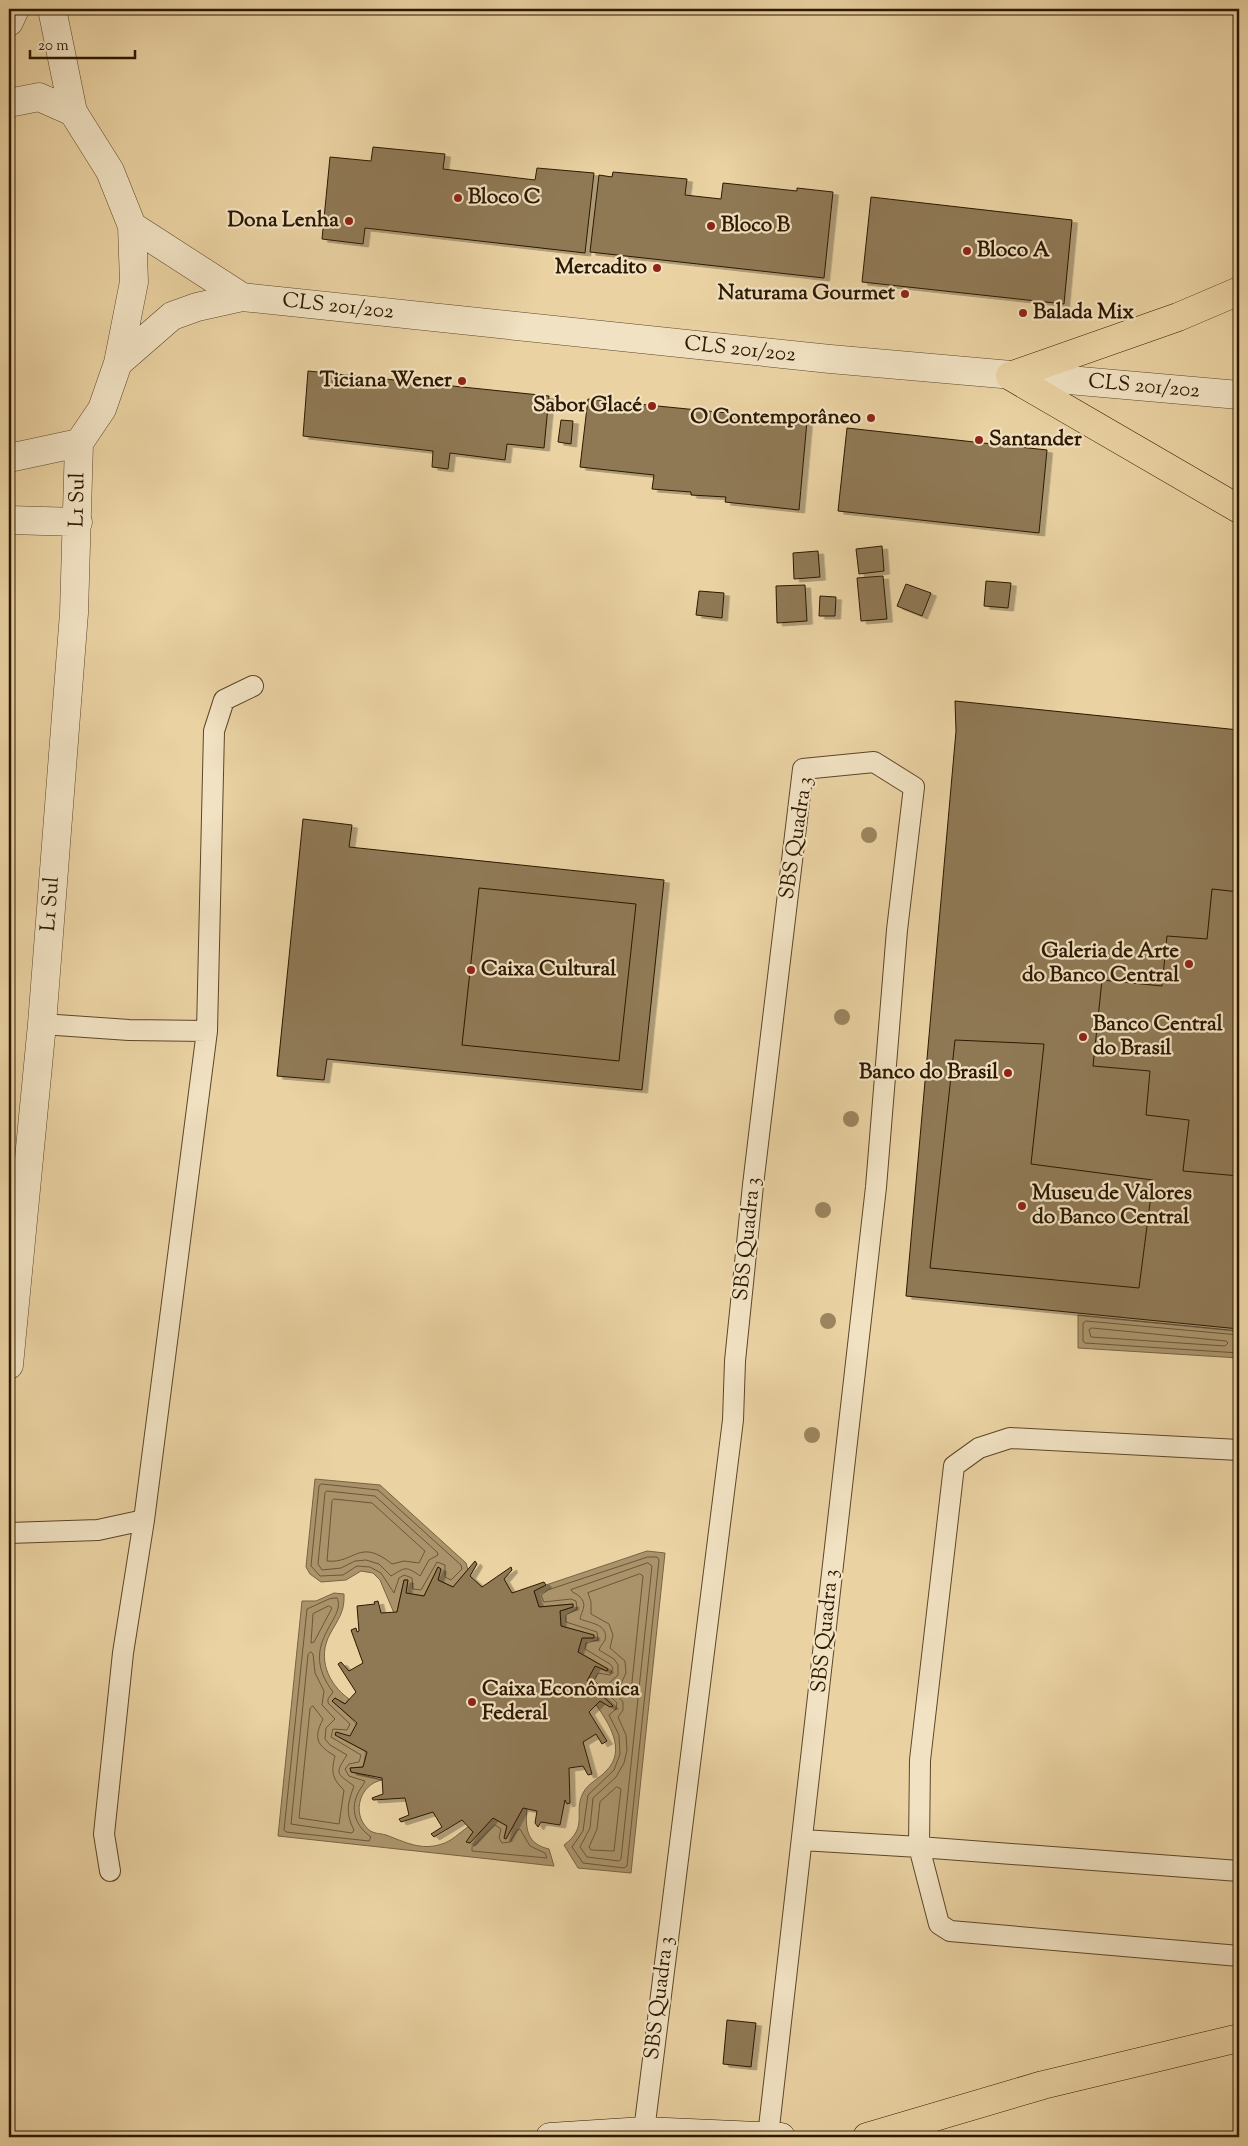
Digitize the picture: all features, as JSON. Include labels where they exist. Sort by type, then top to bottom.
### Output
[{"type":"main road","points":[[1010,376],[1178,316],[1239,291]]},
{"type":"main road","points":[[1010,376],[1239,509]]},
{"type":"main road","points":[[867,2137],[1043,2085],[1239,2038]]},
{"type":"street","points":[[9,22],[15,9]]},
{"type":"street","points":[[9,458],[79,442],[102,409],[118,363],[134,282],[132,226],[110,170],[72,112],[52,9]]},
{"type":"street","points":[[9,104],[39,97],[72,112]]},
{"type":"street","name":"CLS 201/202","points":[[132,226],[180,259],[242,297]]},
{"type":"street","name":"CLS 201/202","points":[[118,363],[172,316],[197,307],[242,297],[564,332],[1010,376],[1239,395]]},
{"type":"street","name":"L1 Sul","points":[[9,1365],[17,1197],[42,1024],[74,613],[79,442]]},
{"type":"street","points":[[9,520],[78,522]]},
{"type":"street","points":[[550,2137],[644,2130],[774,2137]]},
{"type":"lane","points":[[110,1871],[104,1834],[123,1653],[144,1520],[207,1031],[214,731],[224,700],[253,686]]},
{"type":"lane","name":"SBS Quadra 3","points":[[644,2130],[732,1420],[735,1361],[753,1186],[803,769],[874,762],[914,787],[896,930],[876,1187],[802,1840],[774,2137]]},
{"type":"lane","points":[[42,1024],[129,1030],[207,1031]]},
{"type":"lane","points":[[1239,1450],[1010,1438],[979,1448],[954,1466],[920,1760],[919,1846],[939,1924],[950,1931],[1239,1956]]},
{"type":"lane","points":[[9,1533],[98,1530],[144,1520]]},
{"type":"lane","points":[[802,1840],[919,1846],[1239,1871]]},
{"type":"water","points":[[1078,1315],[1239,1331],[1239,1358],[1078,1348]]},
{"type":"water","points":[[315,1479],[380,1485],[466,1563],[468,1570],[453,1587],[438,1580],[441,1569],[438,1567],[424,1596],[406,1593],[408,1580],[404,1580],[397,1612],[394,1613],[380,1580],[373,1573],[361,1571],[346,1580],[321,1582],[310,1574],[306,1567]]},
{"type":"water","points":[[647,1551],[665,1553],[631,1873],[578,1868],[564,1845],[576,1832],[580,1800],[583,1793],[588,1786],[606,1771],[615,1755],[614,1737],[596,1705],[600,1701],[610,1707],[612,1705],[587,1681],[595,1666],[607,1671],[608,1669],[578,1652],[582,1638],[593,1638],[594,1635],[561,1626],[560,1611],[573,1607],[573,1604],[539,1607],[534,1591],[546,1585]]},
{"type":"water","points":[[334,1593],[344,1594],[343,1606],[326,1643],[325,1661],[330,1678],[335,1686],[349,1699],[345,1704],[335,1698],[332,1701],[348,1715],[360,1729],[363,1737],[365,1756],[363,1767],[350,1768],[351,1772],[382,1780],[368,1787],[360,1800],[360,1815],[368,1829],[374,1833],[427,1847],[446,1843],[468,1827],[473,1832],[467,1842],[469,1843],[493,1818],[507,1826],[504,1838],[506,1839],[523,1808],[527,1809],[526,1823],[529,1835],[536,1843],[549,1849],[554,1866],[278,1836],[302,1601],[316,1601]]},
{"type":"building","name":"Bloco C","points":[[373,147],[445,154],[443,169],[535,180],[537,168],[594,173],[585,253],[365,228],[363,244],[322,239],[330,157],[371,161]]},
{"type":"building","name":"Bloco B","points":[[613,172],[687,179],[685,195],[721,199],[723,183],[797,191],[797,188],[833,192],[824,278],[590,252],[599,175],[612,177]]},
{"type":"building","name":"Bloco A","points":[[871,197],[1072,220],[1064,304],[862,282]]},
{"type":"building","points":[[308,371],[549,396],[544,448],[507,444],[505,460],[450,453],[448,469],[432,467],[433,451],[303,436]]},
{"type":"building","points":[[588,399],[807,421],[799,510],[725,502],[726,497],[691,495],[691,492],[652,489],[654,475],[580,467]]},
{"type":"building","points":[[561,420],[573,421],[571,444],[558,442]]},
{"type":"building","points":[[847,428],[1047,450],[1039,533],[838,511]]},
{"type":"building","points":[[882,546],[884,571],[859,574],[856,549]]},
{"type":"building","points":[[818,551],[820,577],[794,579],[793,553]]},
{"type":"building","points":[[883,576],[887,619],[861,621],[857,578]]},
{"type":"building","points":[[986,581],[1011,583],[1008,608],[984,606]]},
{"type":"building","points":[[906,584],[931,593],[922,616],[897,606]]},
{"type":"building","points":[[805,585],[807,621],[777,623],[776,586]]},
{"type":"building","points":[[699,591],[724,593],[722,618],[696,615]]},
{"type":"building","points":[[820,596],[836,597],[835,616],[819,616]]},
{"type":"building","name":"Banco Central do Brasil","points":[[955,701],[1239,730],[1239,1329],[906,1296],[956,731]]},
{"type":"building","name":"Caixa Cultural","points":[[303,819],[352,825],[349,847],[664,880],[642,1090],[327,1059],[324,1080],[277,1076]]},
{"type":"building","points":[[479,888],[636,904],[619,1061],[462,1045]]},
{"type":"building","name":"Banco Central do Brasil","points":[[1212,889],[1239,892],[1239,1176],[1183,1171],[1189,1120],[1146,1115],[1150,1071],[1093,1066],[1102,980],[1162,986],[1167,936],[1207,939]]},
{"type":"building","points":[[955,1040],[1044,1044],[1031,1164],[1153,1180],[1139,1288],[930,1268]]},
{"type":"building","name":"Caixa Econômica Federal","points":[[475,1561],[477,1564],[470,1576],[482,1587],[511,1567],[512,1570],[504,1579],[512,1593],[544,1582],[546,1585],[534,1591],[539,1607],[573,1604],[573,1607],[560,1611],[561,1626],[594,1635],[594,1638],[582,1638],[578,1652],[608,1669],[607,1671],[595,1666],[587,1681],[613,1706],[610,1707],[600,1701],[589,1712],[607,1741],[602,1744],[596,1734],[583,1742],[592,1774],[588,1775],[583,1766],[569,1768],[570,1803],[567,1804],[565,1800],[560,1825],[541,1822],[538,1827],[535,1823],[537,1811],[523,1808],[506,1839],[504,1838],[507,1826],[493,1818],[470,1843],[466,1842],[473,1832],[462,1820],[434,1837],[431,1834],[442,1827],[433,1812],[401,1822],[399,1819],[409,1815],[405,1798],[373,1800],[372,1798],[383,1794],[382,1778],[351,1772],[350,1768],[363,1767],[367,1752],[335,1735],[336,1732],[350,1736],[357,1723],[332,1701],[335,1698],[345,1704],[356,1692],[338,1664],[341,1662],[349,1671],[363,1663],[351,1630],[356,1628],[357,1632],[359,1631],[357,1606],[375,1604],[374,1602],[378,1601],[381,1613],[397,1612],[404,1580],[408,1580],[406,1593],[424,1596],[438,1567],[441,1569],[438,1580],[453,1587]]},
{"type":"building","points":[[727,2020],[756,2023],[751,2067],[723,2064]]},
{"type":"place","name":"Bloco C","points":[[458,198]]},
{"type":"place","name":"Dona Lenha","points":[[349,221]]},
{"type":"place","name":"Bloco B","points":[[711,226]]},
{"type":"place","name":"Bloco A","points":[[967,251]]},
{"type":"place","name":"Mercadito","points":[[657,268]]},
{"type":"place","name":"Naturama Gourmet","points":[[905,294]]},
{"type":"place","name":"Balada Mix","points":[[1023,313]]},
{"type":"place","name":"Ticiana Wener","points":[[462,381]]},
{"type":"place","name":"Sabor Glacé","points":[[652,406]]},
{"type":"place","name":"O Contemporâneo","points":[[871,418]]},
{"type":"place","name":"Santander","points":[[979,440]]},
{"type":"place","name":"Galeria de Arte do Banco Central","points":[[1189,964]]},
{"type":"place","name":"Caixa Cultural","points":[[471,970]]},
{"type":"place","name":"Banco Central do Brasil","points":[[1083,1037]]},
{"type":"place","name":"Banco do Brasil","points":[[1008,1073]]},
{"type":"place","name":"Museu de Valores do Banco Central","points":[[1022,1206]]},
{"type":"place","name":"Caixa Econômica Federal","points":[[472,1702]]}]
